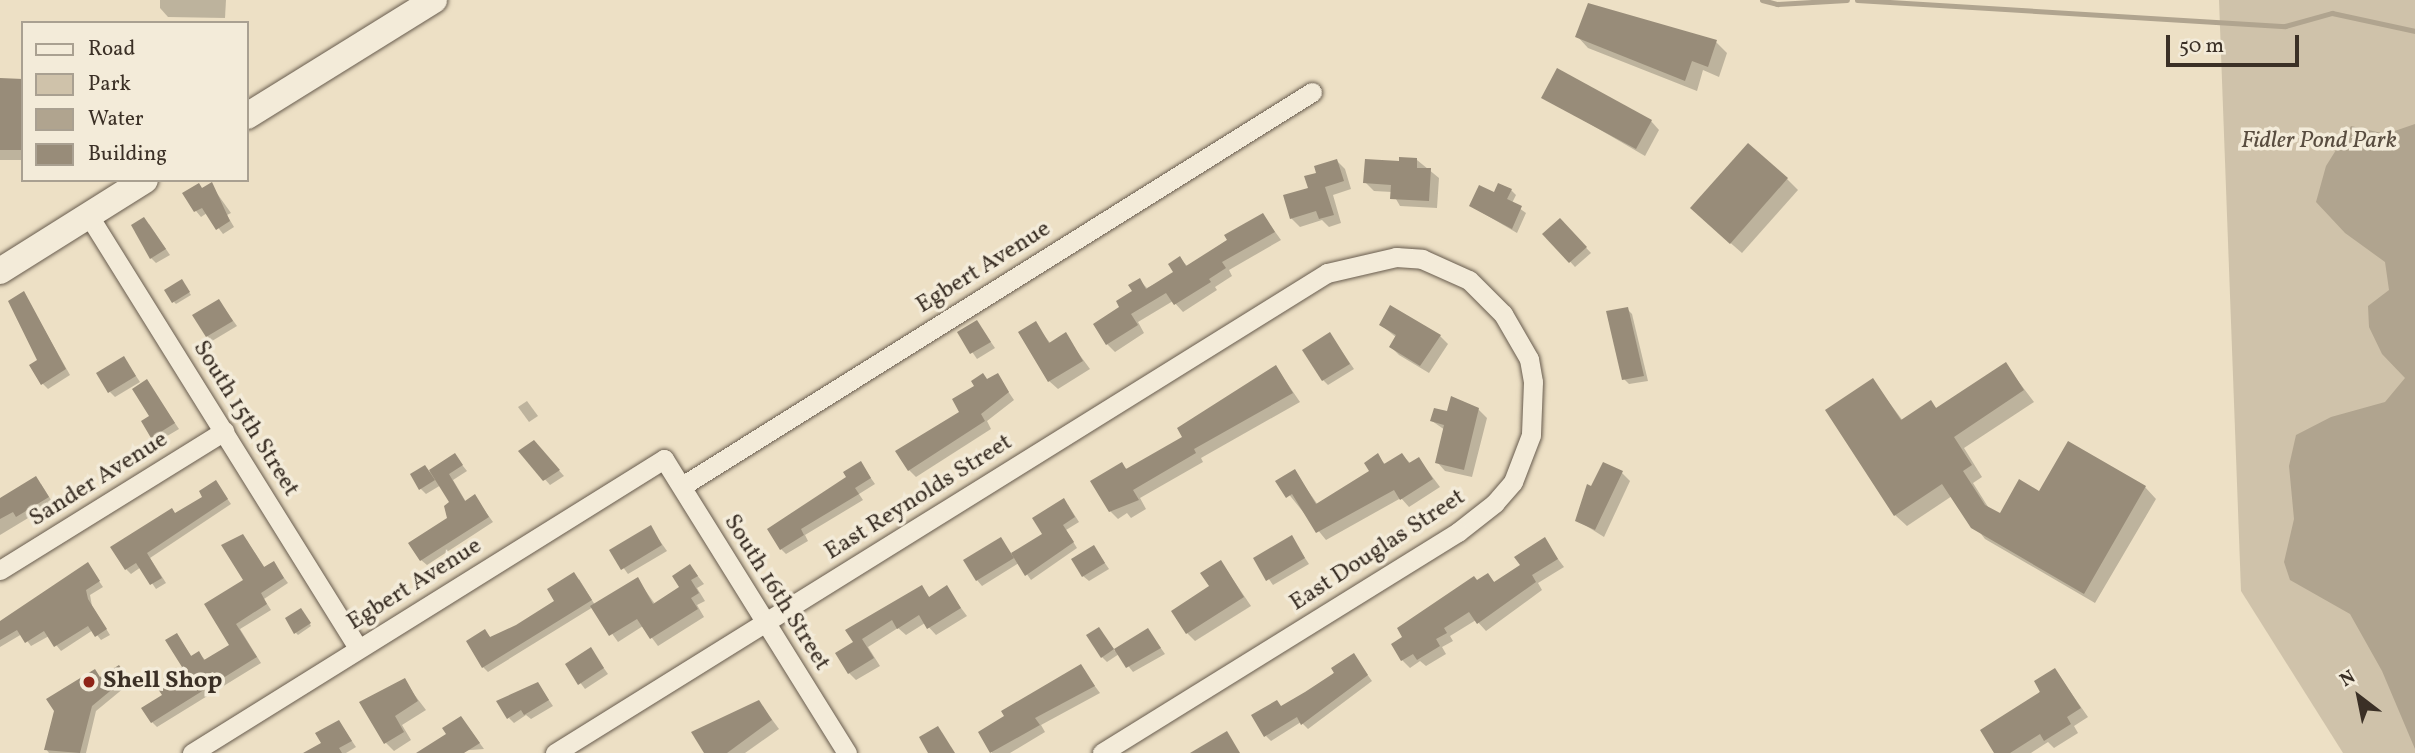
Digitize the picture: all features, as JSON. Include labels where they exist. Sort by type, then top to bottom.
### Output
[{"type":"street","points":[[248,115],[434,0]]},
{"type":"street","name":"Egbert Avenue","points":[[681,486],[1312,92]]},
{"type":"street","points":[[0,271],[142,182]]},
{"type":"street","name":"South 15th Street","points":[[89,216],[358,649]]},
{"type":"street","name":"East Douglas Street","points":[[1102,753],[1478,518],[1513,482],[1524,461],[1533,409],[1529,359],[1503,314],[1469,280],[1422,259],[1396,257],[1346,266],[1308,284]]},
{"type":"street","name":"East Reynolds Street","points":[[555,753],[1308,284]]},
{"type":"street","name":"Sander Avenue","points":[[0,570],[224,431]]},
{"type":"street","name":"Egbert Avenue","points":[[191,753],[664,459]]},
{"type":"street","name":"South 16th Street","points":[[664,459],[847,753]]},
{"type":"green space","name":"Fidler Pond Park","points":[[2219,0],[2415,0],[2415,753],[2343,753],[2241,591]]},
{"type":"water","points":[[2415,124],[2415,749],[2382,671],[2350,614],[2290,580],[2284,562],[2294,519],[2289,466],[2296,435],[2331,417],[2385,402],[2405,378],[2382,354],[2369,327],[2368,306],[2389,290],[2385,262],[2345,233],[2316,202],[2326,166],[2351,126],[2386,134]]},
{"type":"building","points":[[1588,3],[1717,40],[1708,67],[1692,61],[1685,81],[1575,37]]},
{"type":"building","points":[[1557,68],[1652,120],[1636,149],[1541,98]]},
{"type":"building","points":[[0,78],[21,79],[21,150],[0,150]]},
{"type":"building","points":[[1748,143],[1788,178],[1730,244],[1690,208]]},
{"type":"building","points":[[1399,157],[1417,158],[1417,168],[1431,168],[1429,201],[1390,199],[1391,185],[1363,183],[1365,159],[1399,161]]},
{"type":"building","points":[[1337,159],[1344,181],[1325,187],[1334,215],[1319,219],[1316,211],[1290,219],[1283,195],[1308,188],[1304,176],[1316,173],[1314,166]]},
{"type":"building","points":[[212,182],[230,221],[216,230],[202,208],[194,212],[182,193],[199,183],[202,188]]},
{"type":"building","points":[[1498,183],[1512,189],[1507,199],[1522,206],[1512,229],[1469,206],[1479,185],[1494,192]]},
{"type":"building","points":[[1263,213],[1275,232],[1222,262],[1226,268],[1209,279],[1211,282],[1174,305],[1166,293],[1131,314],[1138,325],[1106,345],[1093,324],[1119,307],[1116,301],[1132,291],[1128,285],[1140,278],[1146,289],[1173,272],[1168,264],[1180,256],[1186,266],[1227,240],[1224,235]]},
{"type":"building","points":[[144,217],[166,249],[150,259],[131,225]]},
{"type":"building","points":[[1560,218],[1587,247],[1569,263],[1542,234]]},
{"type":"building","points":[[182,279],[190,292],[172,303],[164,290]]},
{"type":"building","points":[[24,291],[66,369],[41,385],[29,365],[37,360],[8,301]]},
{"type":"building","points":[[219,299],[233,321],[206,337],[192,315]]},
{"type":"building","points":[[1390,305],[1441,335],[1420,366],[1389,347],[1396,335],[1379,325]]},
{"type":"building","points":[[1628,307],[1644,376],[1622,380],[1606,311]]},
{"type":"building","points":[[977,320],[991,342],[970,354],[957,332]]},
{"type":"building","points":[[1036,321],[1049,343],[1066,332],[1083,361],[1048,382],[1018,332]]},
{"type":"building","points":[[1330,332],[1350,364],[1322,381],[1302,350]]},
{"type":"building","points":[[124,356],[136,376],[108,393],[96,373]]},
{"type":"building","points":[[2006,362],[2024,390],[1954,437],[1972,465],[1963,471],[1985,505],[2000,513],[2019,479],[2039,491],[2068,441],[2146,486],[2084,594],[1971,528],[1942,484],[1894,516],[1825,410],[1873,378],[1901,420],[1931,400],[1936,408]]},
{"type":"building","points":[[1276,365],[1293,393],[1194,449],[1196,453],[1133,490],[1139,500],[1109,512],[1090,481],[1122,462],[1126,469],[1182,437],[1177,428]]},
{"type":"building","points":[[983,373],[987,379],[998,373],[1009,392],[981,414],[985,421],[908,471],[895,451],[959,412],[952,399],[974,386],[971,381]]},
{"type":"building","points":[[147,379],[175,423],[151,438],[141,421],[149,416],[132,389]]},
{"type":"building","points":[[1451,396],[1479,408],[1464,470],[1435,463],[1444,425],[1430,421],[1434,408],[1447,411]]},
{"type":"building","points":[[534,440],[560,470],[543,481],[518,451]]},
{"type":"building","points":[[455,453],[463,465],[449,474],[465,501],[475,494],[489,517],[420,561],[408,543],[447,518],[444,506],[449,502],[429,470]]},
{"type":"building","points":[[1378,453],[1384,464],[1402,453],[1409,463],[1419,457],[1433,479],[1400,500],[1394,490],[1316,533],[1292,494],[1286,498],[1275,481],[1295,469],[1316,504],[1369,471],[1364,463]]},
{"type":"building","points":[[861,461],[871,478],[855,488],[859,494],[801,529],[804,535],[780,550],[767,529],[846,477],[843,472]]},
{"type":"building","points":[[1603,462],[1623,471],[1595,530],[1575,521],[1587,484],[1591,486]]},
{"type":"building","points":[[425,465],[435,480],[419,490],[410,474]]},
{"type":"building","points":[[36,476],[49,497],[16,517],[13,512],[0,519],[0,498]]},
{"type":"building","points":[[216,480],[228,499],[147,553],[162,578],[150,585],[136,563],[125,570],[110,547],[172,508],[175,513],[202,497],[199,491]]},
{"type":"building","points":[[1064,498],[1075,517],[1063,525],[1074,542],[1025,576],[1011,553],[1042,534],[1032,518]]},
{"type":"building","points":[[651,525],[662,545],[621,570],[609,550]]},
{"type":"building","points":[[243,534],[264,567],[274,561],[284,578],[261,593],[267,604],[236,624],[257,657],[151,723],[141,708],[162,695],[158,689],[166,684],[163,679],[182,667],[165,640],[177,633],[191,656],[199,651],[204,660],[229,645],[204,604],[243,580],[221,545]]},
{"type":"building","points":[[1292,535],[1305,558],[1266,581],[1253,558]]},
{"type":"building","points":[[1001,537],[1014,558],[976,581],[963,560]]},
{"type":"building","points":[[1545,537],[1558,559],[1532,575],[1536,582],[1477,624],[1469,612],[1444,628],[1447,633],[1436,639],[1440,646],[1417,660],[1413,654],[1401,661],[1391,644],[1402,637],[1397,628],[1474,576],[1477,580],[1488,573],[1494,582],[1520,565],[1514,557]]},
{"type":"building","points":[[1094,545],[1105,563],[1082,577],[1071,559]]},
{"type":"building","points":[[1221,560],[1244,597],[1186,634],[1171,611],[1209,586],[1200,573]]},
{"type":"building","points":[[88,562],[100,581],[86,590],[88,599],[107,629],[95,637],[88,626],[54,647],[44,631],[25,643],[17,630],[0,640],[0,621]]},
{"type":"building","points":[[690,564],[698,576],[691,580],[699,593],[691,598],[698,609],[650,639],[637,619],[609,636],[590,606],[638,577],[653,604],[679,587],[672,576]]},
{"type":"building","points":[[574,572],[592,600],[482,668],[466,641],[485,629],[490,637],[516,625],[554,601],[547,589]]},
{"type":"building","points":[[922,585],[929,597],[947,585],[961,608],[927,629],[919,615],[897,629],[892,620],[862,639],[874,658],[848,674],[835,653],[853,642],[845,630]]},
{"type":"building","points":[[301,608],[311,623],[294,634],[285,618]]},
{"type":"building","points":[[1099,627],[1114,649],[1101,658],[1086,635]]},
{"type":"building","points":[[1148,628],[1161,648],[1126,668],[1114,649]]},
{"type":"building","points":[[591,647],[604,668],[578,685],[565,664]]},
{"type":"building","points":[[1354,653],[1368,675],[1301,725],[1297,717],[1264,737],[1251,715],[1277,700],[1281,706],[1305,692],[1334,673],[1331,668]]},
{"type":"building","points":[[1081,664],[1095,686],[1035,718],[1040,725],[990,753],[978,732],[1004,716],[1001,711]]},
{"type":"building","points":[[119,665],[127,677],[92,706],[80,753],[44,750],[54,711],[46,699],[95,669],[100,677]]},
{"type":"building","points":[[2055,668],[2081,708],[2067,717],[2071,724],[2044,741],[2040,734],[2010,753],[1994,753],[1980,730],[2040,692],[2034,681]]},
{"type":"building","points":[[405,678],[418,701],[395,716],[404,732],[384,744],[359,702]]},
{"type":"building","points":[[538,682],[549,700],[524,715],[521,710],[507,719],[496,701]]},
{"type":"building","points":[[759,700],[772,720],[727,753],[704,753],[691,732]]},
{"type":"building","points":[[461,716],[480,743],[464,753],[416,753],[446,734],[442,728]]},
{"type":"building","points":[[339,720],[352,741],[339,748],[342,753],[303,753],[321,743],[315,733]]},
{"type":"building","points":[[938,726],[955,753],[928,753],[919,737]]},
{"type":"building","points":[[1227,731],[1240,753],[1190,753]]},
{"type":"waterway","points":[[1762,0],[1777,4],[1847,0]]},
{"type":"waterway","points":[[1857,0],[2285,26],[2332,13],[2415,31]]},
{"type":"place","name":"Shell Shop","points":[[89,682]]}]
